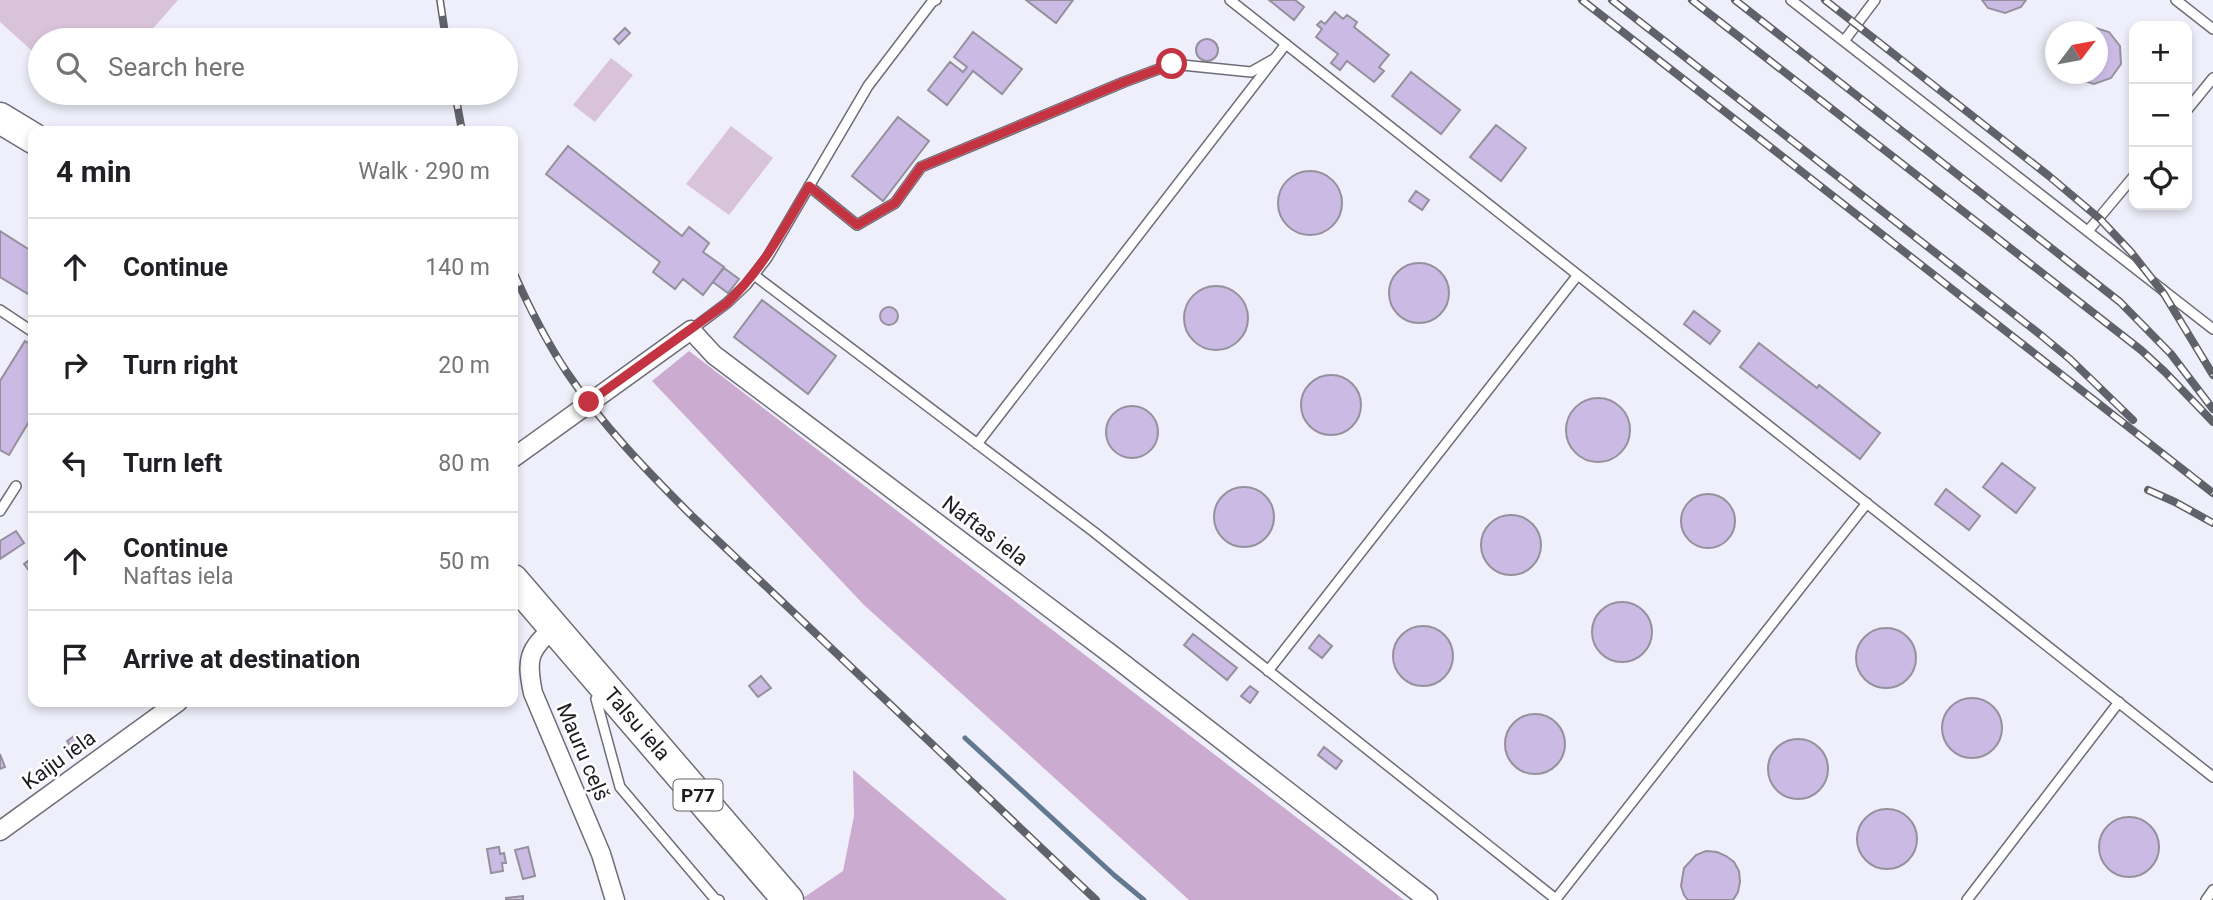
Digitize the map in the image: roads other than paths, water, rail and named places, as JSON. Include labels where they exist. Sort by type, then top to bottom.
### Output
[{"type":"main road","points":[[0,118],[28,135]]},
{"type":"main road","name":"Talsu iela","points":[[518,586],[554,627],[602,694],[788,900]]},
{"type":"street","points":[[518,453],[691,330]]},
{"type":"street","name":"Naftas iela","points":[[691,330],[714,355],[1123,664],[1428,900]]},
{"type":"street","name":"Mauru ceļš","points":[[554,627],[537,643],[533,651],[528,668],[533,693],[601,854],[615,900]]},
{"type":"street","name":"Kaiju iela","points":[[0,831],[171,707]]},
{"type":"lane","points":[[691,330],[727,303],[767,258],[868,86],[936,0]]},
{"type":"lane","points":[[1230,0],[2213,777]]},
{"type":"lane","points":[[1791,0],[2213,329]]},
{"type":"lane","points":[[1844,41],[1875,0]]},
{"type":"lane","points":[[2176,0],[2213,29]]},
{"type":"lane","points":[[977,444],[1286,44]]},
{"type":"lane","points":[[809,186],[857,225],[895,203],[921,167],[1124,82],[1172,64],[1251,72],[1274,59]]},
{"type":"lane","points":[[2192,104],[2213,78]]},
{"type":"lane","points":[[2088,231],[2129,182]]},
{"type":"lane","points":[[754,275],[1094,532],[1556,900],[1867,503]]},
{"type":"lane","points":[[1268,671],[1577,276]]},
{"type":"lane","points":[[0,310],[28,329]]},
{"type":"lane","points":[[0,511],[16,486]]},
{"type":"lane","points":[[602,694],[614,720]]},
{"type":"lane","points":[[602,694],[620,787],[719,900]]},
{"type":"lane","points":[[1967,900],[2119,702]]},
{"type":"lane","points":[[2206,900],[2213,890]]},
{"type":"waterway","points":[[965,738],[1144,900]]},
{"type":"railway","points":[[440,0],[444,28]]},
{"type":"railway","points":[[1582,0],[2213,493]]},
{"type":"railway","points":[[1612,0],[2042,336],[2133,420]]},
{"type":"railway","points":[[1692,0],[2141,350],[2213,422]]},
{"type":"railway","points":[[1735,0],[2120,302],[2171,354],[2213,409]]},
{"type":"railway","points":[[1825,0],[2100,219],[2131,252],[2164,294],[2213,375]]},
{"type":"railway","points":[[457,105],[461,126]]},
{"type":"railway","points":[[518,282],[537,322],[566,371],[610,429],[642,465],[693,517],[1096,900]]},
{"type":"railway","points":[[2148,490],[2213,523]]}]
